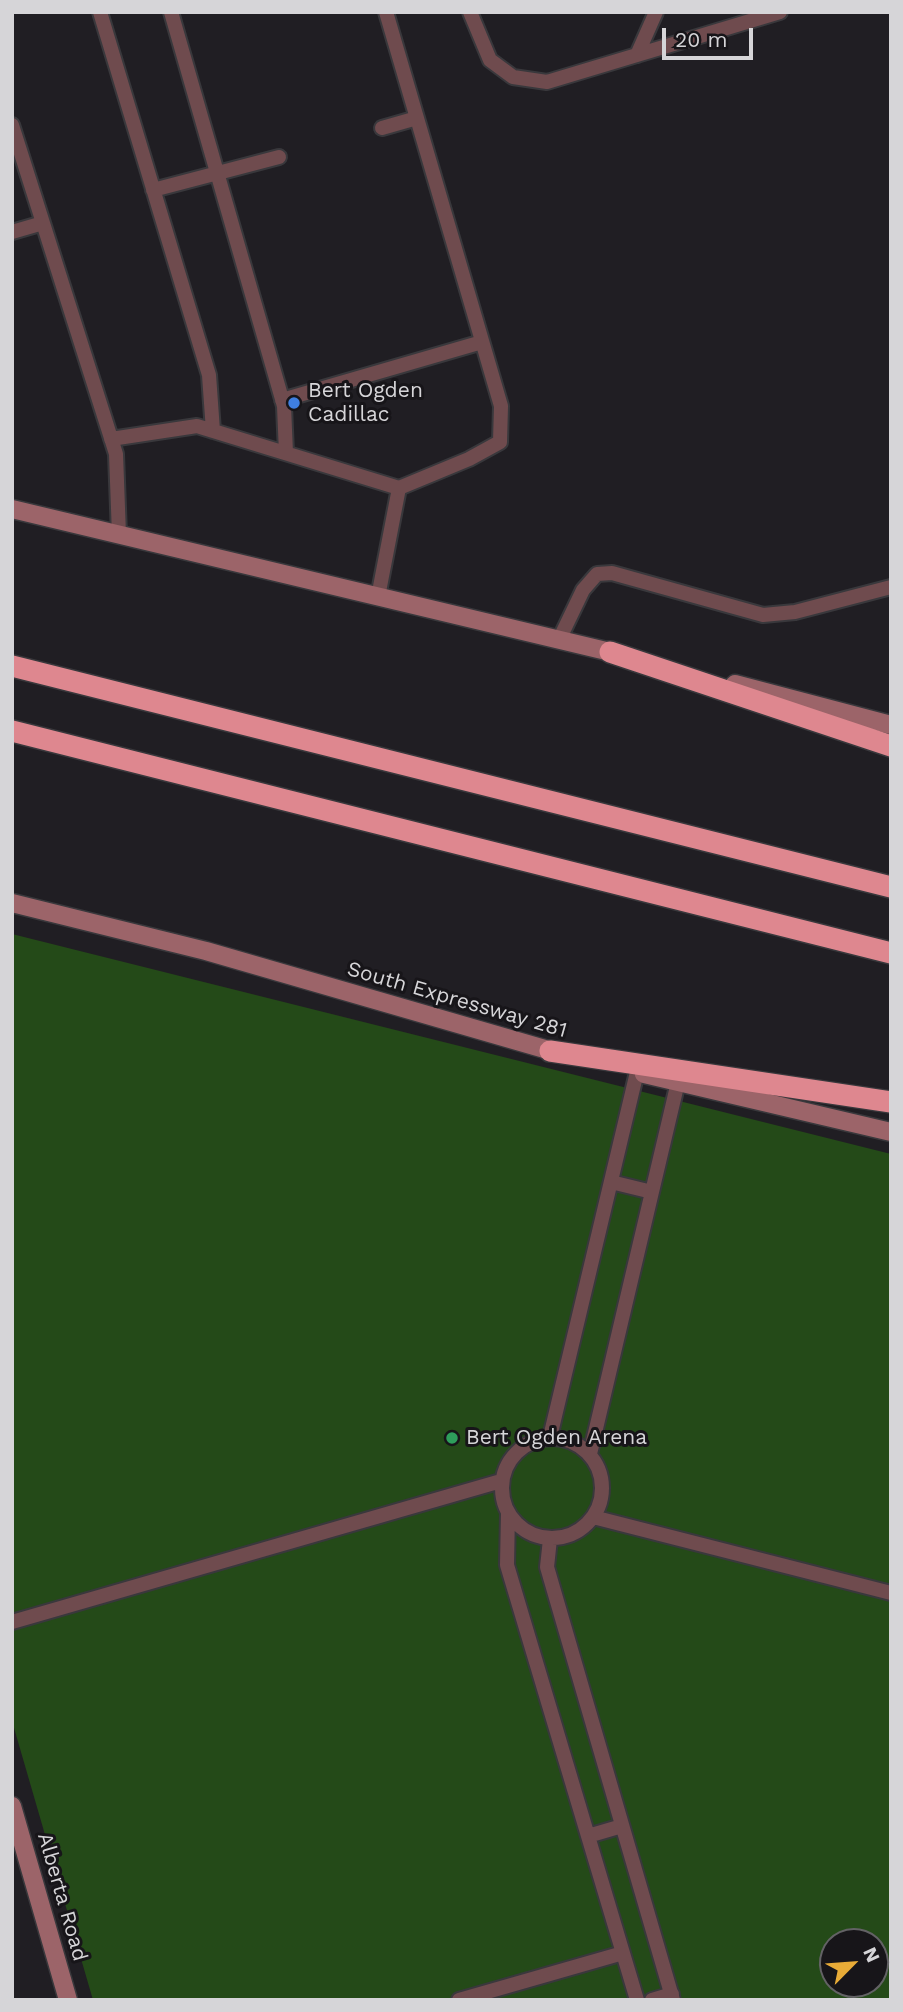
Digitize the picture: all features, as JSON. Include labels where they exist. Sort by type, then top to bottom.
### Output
[{"type":"highway","points":[[610,652],[891,746]]},
{"type":"highway","points":[[12,666],[891,887]]},
{"type":"highway","points":[[12,731],[891,954]]},
{"type":"highway","points":[[550,1051],[891,1102]]},
{"type":"main road","points":[[12,509],[559,639],[891,725]]},
{"type":"main road","name":"South Expressway 281","points":[[12,903],[206,951],[550,1051],[891,1132]]},
{"type":"main road","name":"Alberta Road","points":[[12,1806],[68,2000]]},
{"type":"lane","points":[[100,12],[209,375],[213,431]]},
{"type":"lane","points":[[171,12],[282,400],[286,453]]},
{"type":"lane","points":[[111,439],[197,426],[399,488],[469,459],[500,442],[501,406],[386,12]]},
{"type":"lane","points":[[470,12],[490,60],[513,77],[547,82],[780,12]]},
{"type":"lane","points":[[637,54],[656,12]]},
{"type":"lane","points":[[382,128],[417,118]]},
{"type":"lane","points":[[12,125],[116,454],[119,535]]},
{"type":"lane","points":[[153,190],[279,157]]},
{"type":"lane","points":[[12,232],[43,223]]},
{"type":"lane","points":[[282,400],[482,342]]},
{"type":"lane","points":[[378,597],[399,488]]},
{"type":"lane","points":[[559,639],[583,590],[597,574],[612,573],[764,615],[795,612],[891,587]]},
{"type":"lane","points":[[550,1437],[637,1072]]},
{"type":"lane","points":[[590,1454],[678,1082]]},
{"type":"lane","points":[[611,1182],[652,1192]]},
{"type":"lane","points":[[550,1437],[577,1444],[590,1454],[599,1469],[603,1485],[601,1502],[582,1529],[550,1539],[533,1535],[519,1526],[508,1513],[502,1498],[501,1481],[506,1465],[516,1452],[529,1442],[550,1437]]},
{"type":"lane","points":[[12,1622],[501,1481]]},
{"type":"lane","points":[[508,1513],[507,1565],[637,2000]]},
{"type":"lane","points":[[593,1517],[891,1594]]},
{"type":"lane","points":[[550,1539],[547,1567],[672,1997],[652,2000]]},
{"type":"lane","points":[[588,1836],[622,1826]]},
{"type":"lane","points":[[458,2000],[623,1954]]},
{"type":"green space","name":"Bert Ogden Arena","points":[[12,934],[891,1154],[891,2000],[93,2000],[12,1721]]},
{"type":"place","name":"Bert Ogden Cadillac","points":[[294,403]]},
{"type":"place","name":"Bert Ogden Arena","points":[[452,1438]]}]
